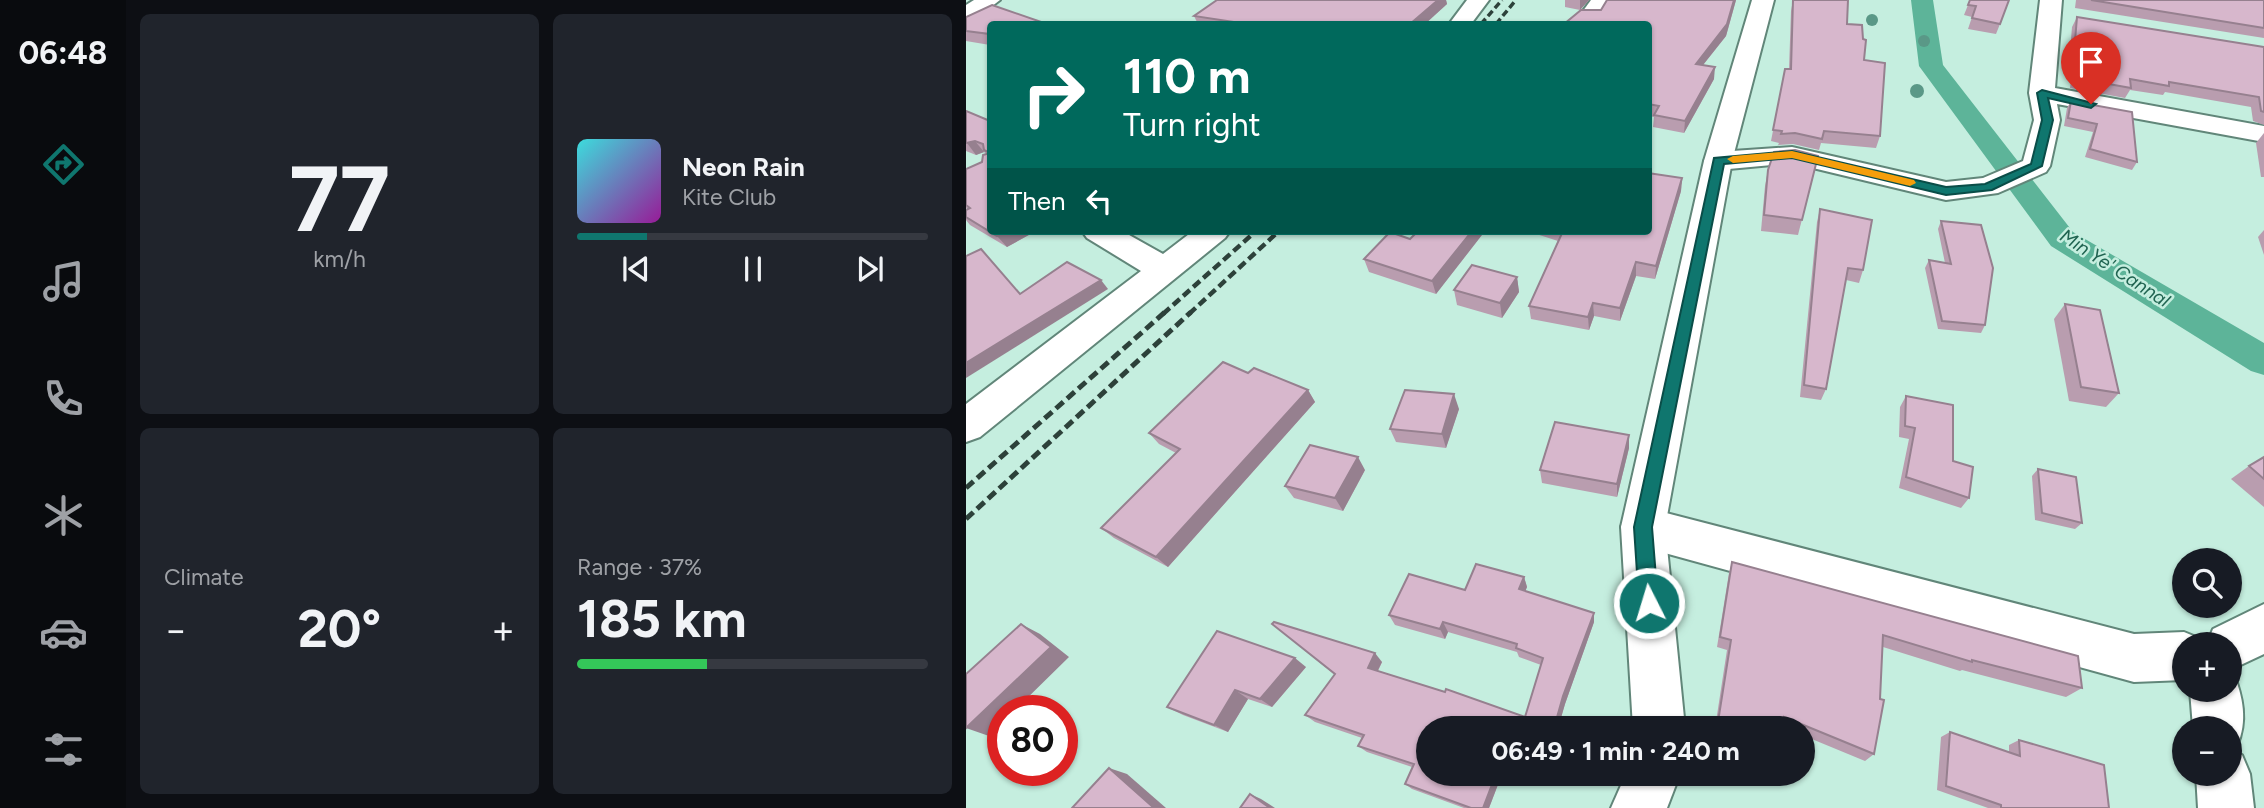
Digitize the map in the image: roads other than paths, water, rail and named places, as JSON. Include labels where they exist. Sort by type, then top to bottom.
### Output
[{"type":"main road","points":[[966,15],[989,0]]},
{"type":"main road","points":[[1462,21],[1478,0]]},
{"type":"main road","points":[[1659,716],[1643,527],[1718,160],[1763,0]]},
{"type":"main road","points":[[1718,160],[1792,155],[1946,191],[1988,187],[2036,166],[2048,120],[2042,93],[2050,6],[2077,17]]},
{"type":"main road","points":[[2042,93],[2264,134]]},
{"type":"main road","points":[[1105,235],[1163,269]]},
{"type":"main road","points":[[966,426],[1209,235]]},
{"type":"main road","points":[[1643,527],[2134,658],[2172,656]]},
{"type":"main road","points":[[2242,640],[2264,628]]},
{"type":"main road","points":[[1639,808],[1648,786]]},
{"type":"main road","points":[[2224,786],[2226,808]]},
{"type":"waterway","name":"Min Ye' Cannal","points":[[1922,0],[1931,66],[2062,239],[2264,361]]},
{"type":"railway","points":[[1484,21],[1502,0]]},
{"type":"railway","points":[[1498,21],[1516,0]]},
{"type":"railway","points":[[1163,314],[1252,235]]},
{"type":"railway","points":[[1189,314],[1275,235]]},
{"type":"railway","points":[[966,488],[1165,312]]},
{"type":"railway","points":[[966,519],[1191,312]]}]
